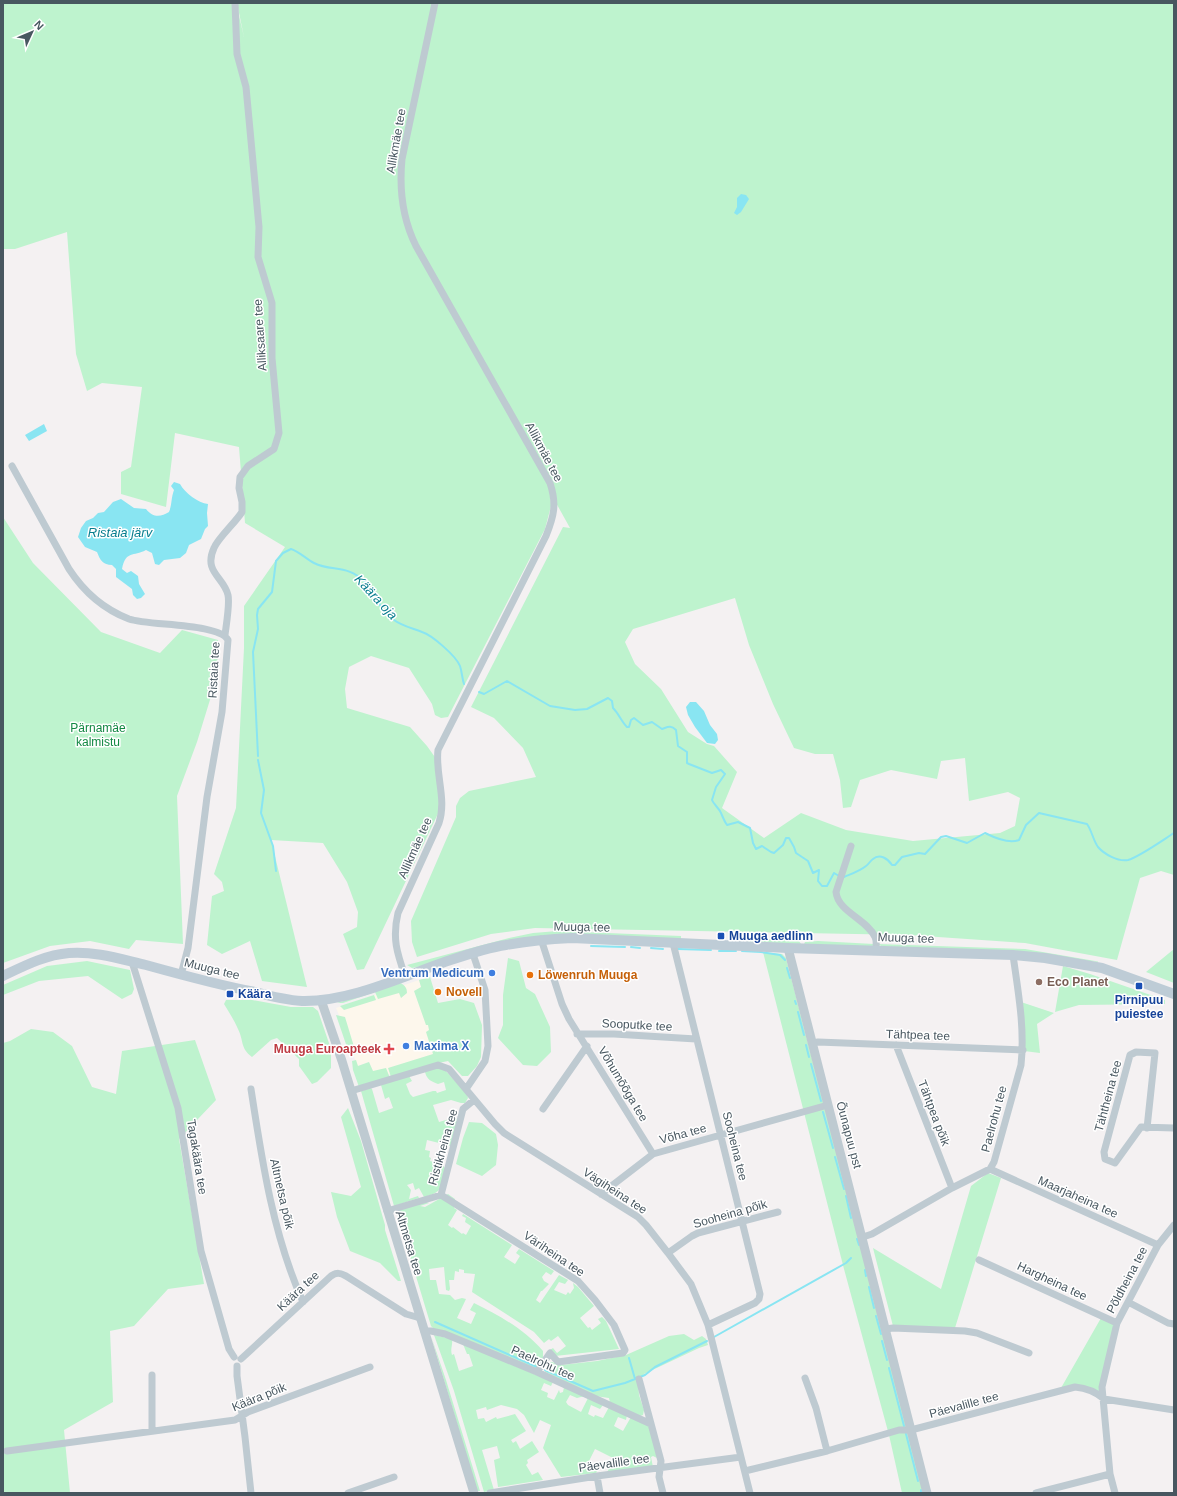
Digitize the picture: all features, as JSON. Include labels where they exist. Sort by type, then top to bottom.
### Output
[{"type":"main road","name":"Muuga tee","points":[[3,976],[40,960],[68,953],[90,953],[108,955],[181,975],[282,998],[301,1001],[321,1000],[360,991],[504,945],[542,939],[572,938],[788,948],[1013,955],[1045,958],[1102,968],[1174,994]]},
{"type":"street","name":"Alliksaare tee","points":[[225,635],[228,596],[224,587],[211,568],[211,555],[214,547],[242,512],[239,488],[240,477],[248,466],[274,449],[280,433],[272,358],[272,303],[258,257],[259,227],[246,87],[237,54],[235,3]]},
{"type":"street","name":"Allikmäe tee","points":[[405,976],[394,938],[395,927],[398,913],[443,813],[438,774],[438,750],[546,536],[553,520],[555,503],[554,493],[550,483],[416,246],[407,225],[403,208],[400,182],[402,159],[434,3]]},
{"type":"street","name":"Ristaia tee","points":[[12,466],[69,569],[91,596],[111,610],[130,619],[151,623],[198,628],[225,635],[228,640],[222,712],[207,797],[188,948],[181,975]]},
{"type":"street","points":[[851,846],[836,892],[837,900],[868,928],[875,938],[876,950]]},
{"type":"street","name":"Võhumõõga tee","points":[[542,939],[562,1004],[577,1034],[587,1046],[653,1154]]},
{"type":"street","name":"Sooheina tee","points":[[673,943],[759,1289],[759,1299],[751,1305],[708,1325]]},
{"type":"street","name":"Õunapuu pst","points":[[788,948],[927,1493]]},
{"type":"street","points":[[466,1089],[485,1061],[488,1046],[485,990],[472,954]]},
{"type":"street","name":"Paelrohu tee","points":[[863,1238],[952,1188],[990,1169],[994,1162],[1021,1064],[1023,1050],[1013,955]]},
{"type":"street","name":"Tagakäära tee","points":[[132,962],[178,1108],[201,1251],[229,1349],[238,1358],[232,1363],[237,1366],[242,1416]]},
{"type":"street","name":"Altmetsa tee","points":[[321,1000],[351,1091],[474,1493]]},
{"type":"street","name":"Sooputke tee","points":[[577,1034],[614,1034],[696,1039]]},
{"type":"street","name":"Tähtpea tee","points":[[812,1043],[1023,1050]]},
{"type":"street","name":"Tähtpea põik","points":[[896,1045],[952,1188]]},
{"type":"street","name":"Võhumõõga tee","points":[[543,1109],[587,1046]]},
{"type":"street","name":"Tähtheina tee","points":[[1136,1052],[1155,1053],[1147,1128],[1141,1127],[1115,1163],[1105,1159],[1104,1152],[1130,1055],[1136,1052]]},
{"type":"street","name":"Vägiheina tee","points":[[351,1091],[438,1065],[449,1070],[504,1133],[642,1221],[691,1284],[708,1325],[750,1493]]},
{"type":"street","name":"Altmetsa põik","points":[[251,1089],[264,1168],[275,1217],[297,1289],[303,1302]]},
{"type":"street","name":"Ristikheina tee","points":[[387,1211],[441,1194],[463,1109],[474,1100]]},
{"type":"street","name":"Võha tee","points":[[600,1194],[653,1154],[828,1105]]},
{"type":"street","points":[[1147,1128],[1174,1128]]},
{"type":"street","name":"Maarjaheina tee","points":[[990,1169],[1158,1245]]},
{"type":"street","name":"Väriheina tee","points":[[441,1194],[578,1281],[614,1325],[625,1350],[623,1353],[558,1362],[550,1353],[537,1372]]},
{"type":"street","name":"Sooheina põik","points":[[668,1253],[692,1236],[778,1212]]},
{"type":"street","name":"Põldheina tee","points":[[1115,1493],[1110,1474],[1102,1386],[1117,1323],[1158,1245],[1174,1225]]},
{"type":"street","name":"Hargheina tee","points":[[979,1260],[1117,1323]]},
{"type":"street","name":"Käära tee","points":[[238,1358],[335,1273],[340,1273],[346,1276],[406,1314],[420,1318]]},
{"type":"street","points":[[1128,1302],[1168,1323],[1174,1324]]},
{"type":"street","points":[[886,1329],[965,1331],[977,1333],[1029,1353]]},
{"type":"street","name":"Paelrohu tee","points":[[424,1331],[445,1334],[537,1372],[651,1424]]},
{"type":"street","name":"Käära põik","points":[[7,1450],[235,1420],[248,1412],[370,1367]]},
{"type":"street","points":[[152,1375],[152,1431]]},
{"type":"street","points":[[805,1378],[816,1408],[827,1451]]},
{"type":"street","points":[[639,1379],[661,1461],[659,1477],[663,1493]]},
{"type":"street","name":"Päevalille tee","points":[[745,1471],[827,1451],[899,1430],[911,1430],[1074,1387],[1086,1388],[1098,1393],[1104,1398],[1174,1410]]},
{"type":"street","points":[[242,1416],[251,1493]]},
{"type":"street","name":"Päevalille tee","points":[[490,1493],[597,1476],[741,1457]]},
{"type":"street","points":[[1036,1493],[1110,1474]]},
{"type":"street","points":[[597,1476],[600,1493]]},
{"type":"street","points":[[348,1493],[394,1477]]},
{"type":"shaded area","points":[[419,980],[442,1050],[438,1059],[375,1078],[369,1062],[357,1066],[348,1037],[336,1008]]},
{"type":"green space","points":[[3,3],[236,3],[244,37],[237,3],[1174,3],[1174,875],[1161,871],[1140,878],[1117,960],[1025,943],[909,935],[535,928],[491,934],[417,957],[412,942],[411,921],[456,817],[456,806],[460,798],[469,791],[536,777],[523,748],[494,718],[471,707],[563,527],[570,528],[550,492],[551,506],[545,529],[448,717],[441,718],[435,715],[432,704],[409,668],[371,656],[349,667],[345,689],[347,708],[410,727],[437,760],[444,801],[364,969],[357,970],[343,934],[357,927],[358,912],[347,882],[323,843],[271,840],[307,987],[262,981],[250,941],[222,954],[207,945],[212,896],[224,891],[222,882],[214,874],[236,808],[244,648],[244,606],[285,547],[245,523],[239,447],[175,433],[166,507],[121,494],[121,472],[131,467],[142,387],[102,383],[87,391],[76,354],[67,232],[15,249],[3,249]],"holes":[[[735,598],[749,645],[773,704],[794,748],[815,754],[833,754],[840,780],[843,808],[851,807],[860,780],[891,770],[937,779],[941,761],[965,758],[969,801],[1008,792],[1020,798],[1015,826],[1000,833],[913,841],[846,830],[801,813],[764,838],[722,808],[737,772],[714,746],[707,744],[688,732],[661,689],[635,664],[625,642],[633,629]]]},
{"type":"green space","name":"Pärnamäe kalmistu","points":[[3,517],[33,563],[101,632],[160,653],[182,630],[218,640],[217,677],[197,742],[177,796],[183,944],[136,940],[129,949],[90,941],[50,946],[3,963]]},
{"type":"green space","points":[[558,931],[681,936],[681,939],[574,935],[412,968],[407,965],[509,938],[533,933]]},
{"type":"green space","points":[[732,939],[791,940],[799,941],[801,944],[752,942]]},
{"type":"green space","points":[[818,941],[874,945],[871,947],[804,944],[805,942]]},
{"type":"green space","points":[[878,944],[1025,949],[1101,962],[881,946]]},
{"type":"green space","points":[[1174,949],[1174,983],[1146,972]]},
{"type":"green space","points":[[763,952],[782,954],[786,958],[924,1493],[902,1493],[889,1435],[844,1269]]},
{"type":"green space","points":[[508,958],[519,961],[526,988],[535,994],[550,1027],[551,1052],[537,1066],[523,1065],[498,1038],[503,1025],[503,995]]},
{"type":"green space","points":[[87,961],[130,970],[134,989],[132,994],[122,999],[88,976],[39,981],[3,995],[3,985],[47,966]]},
{"type":"green space","points":[[1063,966],[1165,1000],[1165,1004],[1079,1005],[1055,1012]]},
{"type":"green space","points":[[430,977],[438,1003],[460,999],[474,1003],[482,1025],[481,1057],[477,1066],[468,1076],[462,1076],[448,1061],[391,1077],[388,1068],[433,1054],[426,1032],[429,1030],[428,1025],[426,1025],[414,991],[421,987],[419,980]]},
{"type":"green space","points":[[400,983],[406,988],[407,991],[407,993],[401,998],[399,993],[378,999],[375,992],[343,1003],[337,1003]]},
{"type":"green space","points":[[374,995],[376,1000],[344,1010],[340,1006]]},
{"type":"green space","points":[[226,1000],[252,1000],[291,1007],[313,1007],[318,1011],[331,1049],[331,1068],[317,1082],[312,1084],[299,1066],[299,1059],[277,1038],[271,1040],[252,1057],[246,1051],[240,1033],[224,1004]]},
{"type":"green space","points":[[1021,1002],[1054,1013],[1037,1024],[1040,1053],[1024,1051],[1025,1029],[1022,1019]]},
{"type":"green space","points":[[336,1015],[345,1017],[355,1050],[360,1050],[359,1053],[350,1056]]},
{"type":"green space","points":[[31,1029],[53,1032],[72,1046],[92,1087],[116,1094],[122,1051],[195,1040],[216,1100],[179,1139],[204,1284],[168,1289],[134,1326],[110,1331],[113,1402],[64,1430],[70,1493],[3,1493],[3,1043],[10,1041]]},
{"type":"green space","points":[[356,1060],[358,1066],[369,1062],[373,1071],[386,1068],[390,1078],[359,1087],[353,1070],[352,1061]]},
{"type":"green space","points":[[435,1068],[444,1069],[467,1094],[468,1098],[465,1103],[451,1100],[433,1105],[439,1122],[453,1118],[458,1119],[451,1146],[427,1140],[425,1150],[430,1151],[430,1161],[442,1164],[446,1169],[441,1188],[435,1193],[424,1197],[419,1188],[415,1190],[413,1183],[407,1185],[411,1190],[409,1199],[418,1196],[419,1198],[394,1206],[361,1091],[372,1089],[379,1113],[393,1108],[389,1097],[385,1099],[381,1085],[409,1076],[412,1081],[406,1084],[410,1094],[413,1097],[433,1091],[436,1091],[437,1093],[446,1090],[444,1082],[438,1084],[431,1081],[427,1077],[425,1072]]},
{"type":"green space","points":[[348,1108],[361,1141],[385,1225],[385,1230],[401,1281],[398,1281],[380,1263],[350,1251],[337,1217],[331,1192],[351,1196],[361,1187],[341,1117]]},
{"type":"green space","points":[[469,1122],[482,1123],[496,1134],[498,1145],[496,1165],[482,1176],[456,1164]]},
{"type":"green space","points":[[988,1173],[1001,1178],[955,1328],[893,1326],[873,1248],[941,1289],[971,1186]]},
{"type":"green space","points":[[448,1194],[455,1199],[454,1208],[457,1210],[448,1225],[466,1235],[471,1226],[465,1222],[466,1218],[462,1216],[463,1214],[512,1245],[504,1257],[515,1264],[520,1256],[516,1253],[519,1249],[554,1271],[551,1275],[546,1272],[542,1277],[544,1281],[549,1284],[541,1291],[536,1300],[540,1303],[559,1275],[568,1280],[565,1284],[559,1282],[554,1290],[566,1295],[568,1292],[570,1294],[574,1288],[573,1283],[594,1306],[580,1318],[588,1328],[590,1327],[592,1330],[601,1323],[598,1319],[602,1317],[606,1321],[619,1349],[555,1356],[550,1350],[553,1348],[557,1353],[566,1346],[558,1336],[551,1341],[549,1339],[544,1343],[534,1332],[472,1292],[475,1274],[464,1273],[464,1270],[459,1269],[459,1272],[455,1271],[454,1280],[449,1280],[450,1289],[449,1291],[446,1290],[444,1267],[429,1269],[430,1280],[436,1280],[439,1294],[450,1295],[455,1300],[462,1298],[466,1299],[457,1318],[471,1324],[476,1313],[470,1310],[474,1303],[502,1318],[528,1336],[543,1351],[543,1360],[536,1369],[433,1328],[431,1326],[396,1210],[426,1202],[429,1203],[420,1206],[425,1207]]},
{"type":"green space","points":[[1101,1318],[1115,1324],[1099,1393],[1061,1388]]},
{"type":"green space","points":[[684,1334],[694,1340],[702,1336],[706,1339],[708,1345],[644,1374],[638,1382],[639,1395],[644,1410],[643,1415],[640,1416],[610,1403],[609,1398],[595,1396],[545,1372],[545,1367],[548,1363],[552,1362],[561,1365],[597,1361],[626,1355],[669,1336]]},
{"type":"green space","points":[[434,1335],[452,1339],[451,1353],[452,1355],[454,1354],[459,1371],[473,1366],[469,1354],[467,1354],[463,1344],[553,1382],[551,1386],[544,1383],[541,1390],[548,1393],[547,1397],[554,1400],[559,1390],[560,1393],[563,1392],[564,1387],[585,1396],[577,1398],[570,1395],[566,1402],[568,1405],[581,1412],[588,1398],[603,1405],[600,1409],[591,1405],[588,1414],[594,1417],[595,1415],[603,1418],[609,1407],[627,1415],[626,1420],[618,1417],[614,1426],[623,1431],[631,1417],[649,1425],[657,1458],[653,1456],[651,1457],[653,1467],[607,1473],[613,1458],[595,1449],[588,1463],[598,1470],[596,1473],[561,1477],[543,1448],[551,1425],[540,1420],[534,1433],[524,1415],[517,1409],[501,1405],[487,1410],[486,1407],[476,1410],[478,1419],[484,1418],[486,1422],[496,1417],[497,1419],[515,1414],[526,1431],[511,1440],[513,1443],[516,1441],[520,1449],[532,1441],[539,1452],[527,1460],[528,1463],[526,1465],[532,1475],[538,1472],[543,1480],[498,1487],[494,1460],[500,1458],[497,1446],[482,1450],[494,1490],[484,1492],[454,1391]]},
{"type":"green space","points":[[431,1336],[446,1380],[480,1491],[477,1491]]},
{"type":"water","points":[[741,194],[746,195],[749,199],[741,212],[737,215],[734,213],[737,207],[737,198]]},
{"type":"water","points":[[44,424],[47,431],[29,441],[25,435]]},
{"type":"water","name":"Ristaia järv","points":[[174,482],[180,484],[185,491],[196,500],[208,504],[208,526],[205,529],[201,539],[189,545],[186,553],[180,558],[164,560],[159,565],[155,564],[152,553],[146,550],[128,556],[122,569],[127,573],[131,571],[138,576],[139,584],[145,594],[141,598],[137,599],[133,595],[132,589],[116,577],[116,569],[112,565],[102,562],[97,552],[85,547],[78,537],[81,528],[86,521],[93,518],[98,513],[104,512],[113,502],[121,499],[134,508],[146,509],[151,514],[157,516],[169,512],[174,490],[171,486]]},
{"type":"water","points":[[690,702],[696,702],[704,711],[710,725],[717,734],[718,740],[715,744],[707,743],[695,727],[688,715],[686,707]]},
{"type":"waterway","name":"Käära oja","points":[[258,756],[253,652],[258,629],[257,615],[258,609],[272,592],[276,561],[283,553],[291,549],[321,566],[346,570],[358,576],[369,586],[381,607],[389,616],[400,624],[426,634],[437,641],[449,652],[460,666],[464,684]]},
{"type":"waterway","name":"Käära oja","points":[[479,692],[484,694],[507,681],[550,706],[575,710],[587,709],[608,698],[612,701],[613,708],[627,727],[629,727],[631,720],[634,718],[643,725],[652,722],[662,729],[673,727],[676,730],[678,746],[687,752],[687,763],[712,773],[721,770],[725,774],[716,787],[712,800],[720,811],[727,825],[738,822],[750,828],[753,843],[756,849],[762,846],[774,853],[783,845],[786,838],[789,838],[796,853],[808,861],[813,873],[819,870],[818,881],[822,886],[827,886],[834,873],[839,876]]},
{"type":"waterway","name":"Käära oja","points":[[258,760],[264,790],[261,813],[273,846],[276,871]]},
{"type":"waterway","name":"Käära oja","points":[[844,877],[861,869],[876,857],[884,858],[892,865],[895,865],[902,857],[919,853],[925,854],[941,837],[946,836],[967,843],[985,833],[1006,841],[1019,840],[1026,825],[1039,813],[1087,824],[1098,847],[1107,855],[1120,860],[1128,860],[1138,856],[1174,833]]},
{"type":"waterway","points":[[591,946],[625,947]]},
{"type":"waterway","points":[[631,947],[640,948]]},
{"type":"waterway","points":[[651,948],[663,949]]},
{"type":"waterway","points":[[678,949],[711,950]]},
{"type":"waterway","points":[[719,951],[736,951]]},
{"type":"waterway","points":[[742,951],[780,955],[785,960]]},
{"type":"waterway","points":[[787,968],[790,978]]},
{"type":"waterway","points":[[798,1012],[804,1035]]},
{"type":"waterway","points":[[806,1045],[809,1057]]},
{"type":"waterway","points":[[811,1064],[821,1101]]},
{"type":"waterway","points":[[823,1112],[833,1148]]},
{"type":"waterway","points":[[835,1157],[844,1189]]},
{"type":"waterway","points":[[846,1196],[851,1218]]},
{"type":"waterway","points":[[857,1239],[859,1245]]},
{"type":"waterway","points":[[714,1337],[846,1263],[851,1258]]},
{"type":"waterway","points":[[865,1270],[866,1276]]},
{"type":"waterway","points":[[869,1287],[874,1308]]},
{"type":"waterway","points":[[876,1316],[881,1334]]},
{"type":"waterway","points":[[435,1322],[537,1367]]},
{"type":"waterway","points":[[545,1370],[593,1391],[625,1383],[645,1375],[655,1367],[707,1341]]},
{"type":"waterway","points":[[882,1341],[887,1360]]},
{"type":"waterway","points":[[629,1358],[635,1379]]},
{"type":"waterway","points":[[889,1368],[904,1426]]},
{"type":"waterway","points":[[906,1434],[918,1481]]},
{"type":"place","name":"Muuga aedlinn","points":[[721,936]]},
{"type":"place","name":"Ventrum Medicum","points":[[492,973]]},
{"type":"place","name":"Löwenruh Muuga","points":[[530,975]]},
{"type":"place","name":"Eco Planet","points":[[1039,982]]},
{"type":"place","name":"Pirnipuu puiestee","points":[[1139,986]]},
{"type":"place","name":"Novell","points":[[438,992]]},
{"type":"place","name":"Käära","points":[[230,994]]},
{"type":"place","name":"Maxima X","points":[[406,1046]]},
{"type":"place","name":"Muuga Euroapteek","points":[[389,1049]]}]
